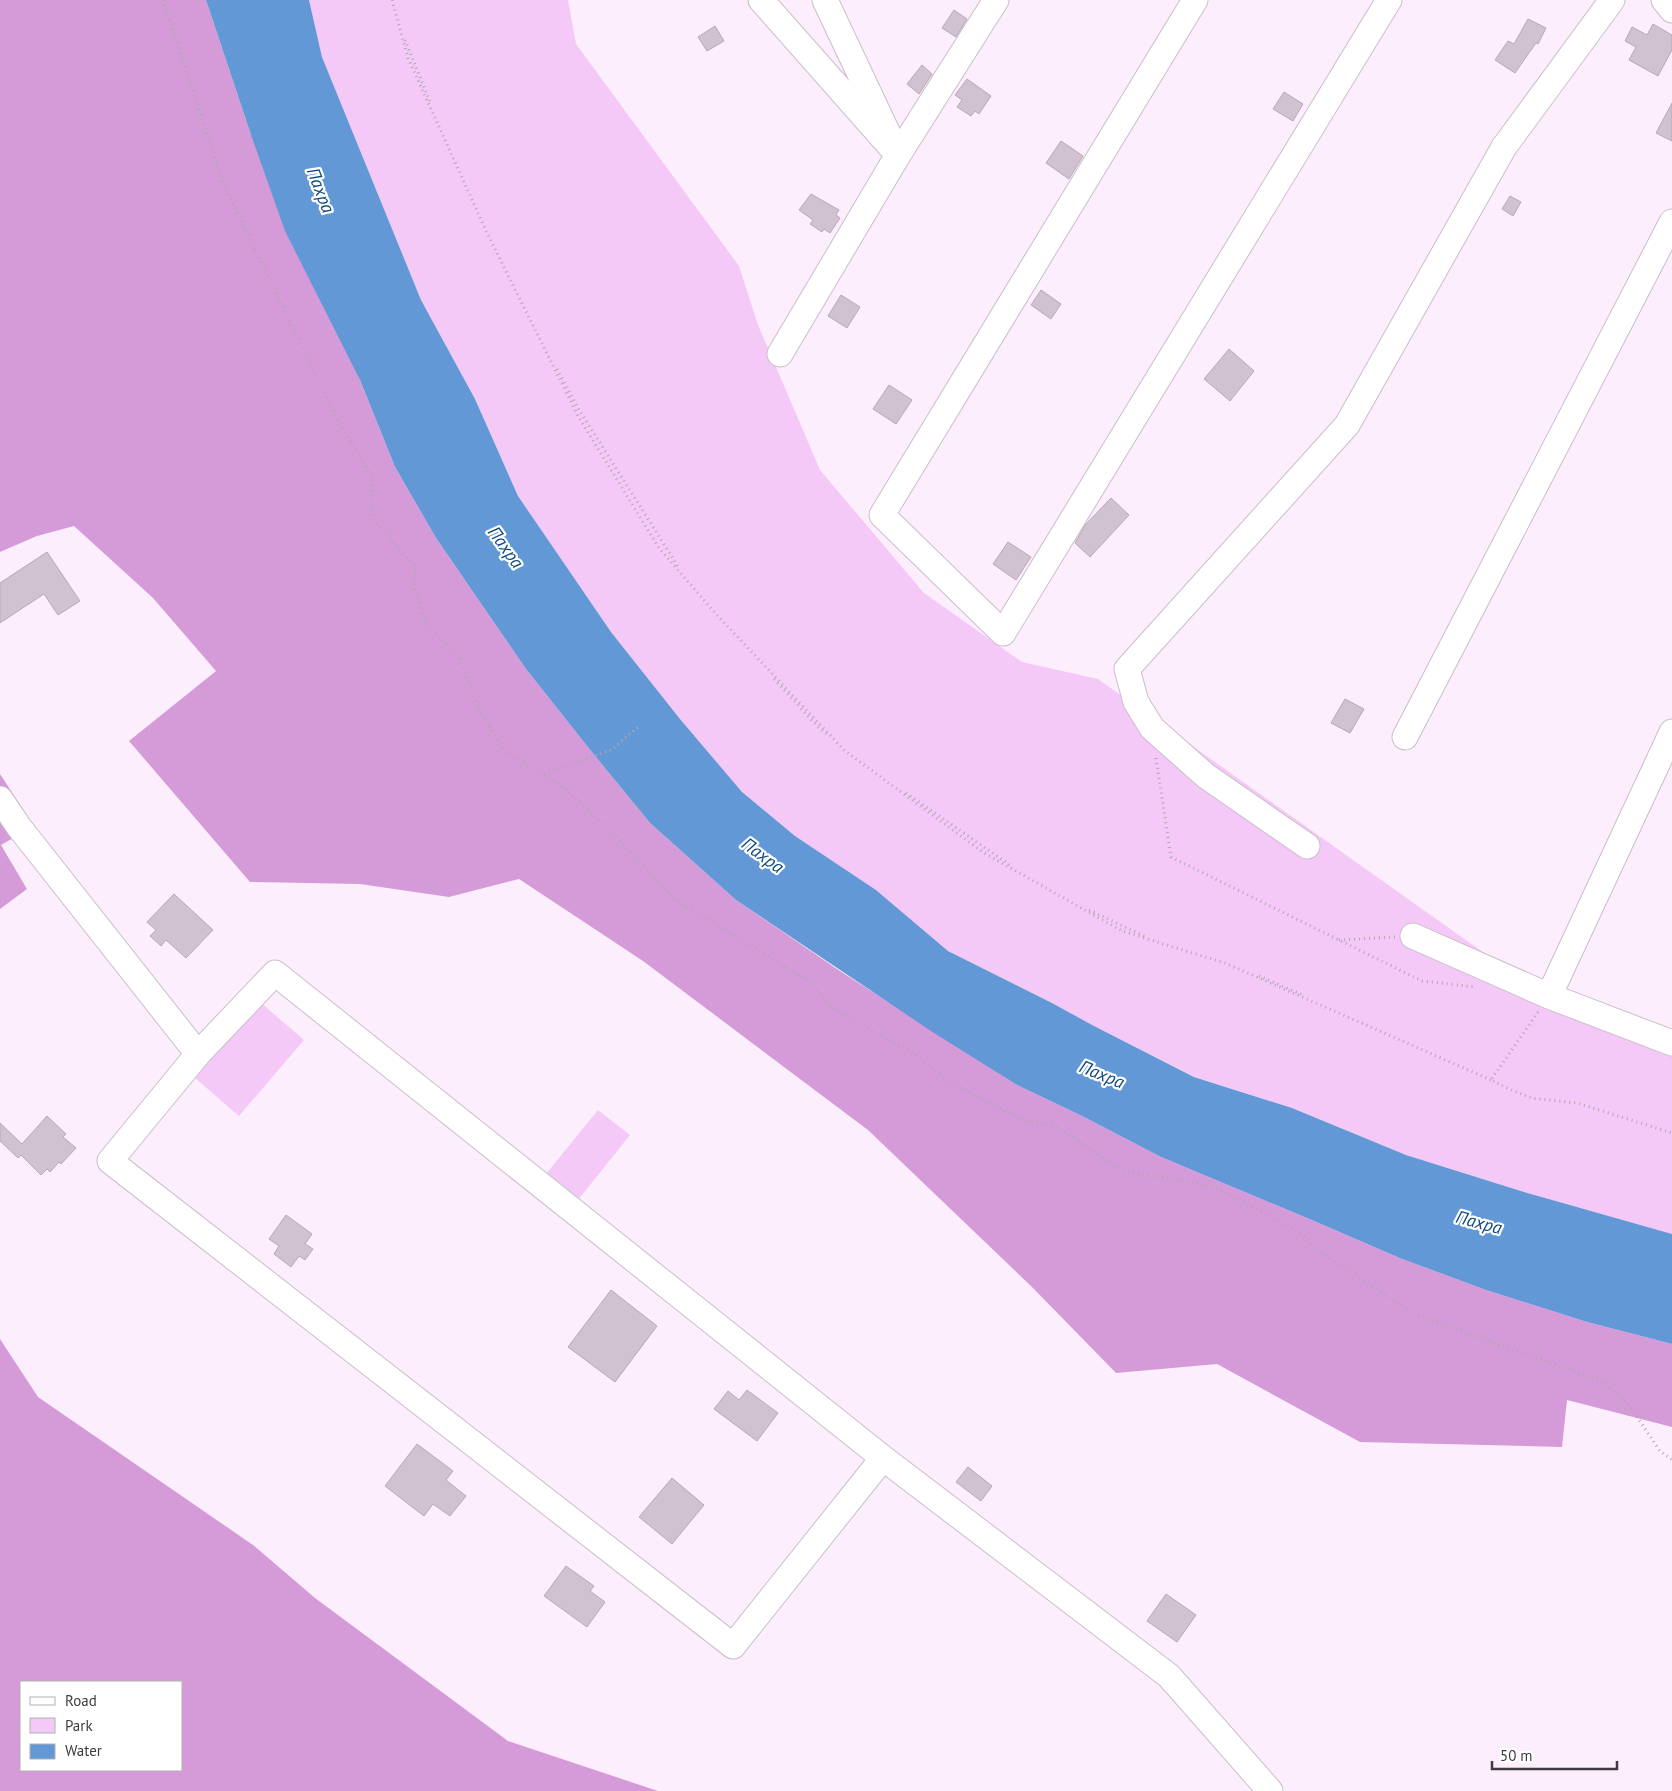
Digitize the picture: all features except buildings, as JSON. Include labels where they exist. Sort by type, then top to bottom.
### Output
[{"type":"street","points":[[760,0],[898,155]]},
{"type":"street","points":[[825,0],[898,155]]},
{"type":"street","points":[[780,354],[898,155],[996,0]]},
{"type":"street","points":[[1195,0],[882,514],[1003,633],[1389,0]]},
{"type":"street","points":[[1307,846],[1206,776],[1152,728],[1136,702],[1126,669],[1347,424],[1504,147],[1612,0]]},
{"type":"street","points":[[1664,0],[1672,10]]},
{"type":"street","points":[[1405,737],[1672,222]]},
{"type":"street","points":[[1550,996],[1672,732]]},
{"type":"street","points":[[0,799],[19,827],[198,1054]]},
{"type":"street","points":[[1413,936],[1550,996],[1672,1043]]},
{"type":"street","points":[[883,1458],[734,1646],[110,1161],[198,1054],[274,973],[883,1458],[1169,1676],[1270,1791]]},
{"type":"path","points":[[163,0],[223,183],[334,413],[372,478],[373,519],[415,567],[414,584],[428,626],[458,654],[480,710],[505,751],[567,790],[614,834],[674,899],[812,983],[831,1008],[917,1055],[950,1082],[1024,1121],[1056,1126],[1122,1170],[1213,1187],[1257,1208],[1304,1235],[1315,1248],[1416,1315],[1604,1382],[1629,1405],[1660,1451],[1672,1460]]},
{"type":"path","points":[[392,0],[398,25],[468,194],[528,317],[578,408],[689,584],[818,727],[886,778],[1044,889],[1166,946],[1268,978],[1532,1098],[1577,1103],[1672,1133]]},
{"type":"path","points":[[543,775],[611,750],[638,727]]},
{"type":"path","points":[[1152,728],[1171,857],[1422,981],[1481,988]]},
{"type":"path","points":[[1339,940],[1413,936]]},
{"type":"path","points":[[1491,1080],[1550,996]]},
{"type":"green space","points":[[309,0],[568,0],[576,44],[739,266],[758,325],[820,470],[924,593],[1022,662],[1098,679],[1529,985],[1672,1037],[1672,1234],[1524,1192],[1406,1155],[1292,1108],[1195,1077],[948,951],[876,890],[795,836],[742,792],[680,719],[611,632],[518,496],[475,399],[421,300],[322,57]]},
{"type":"green space","points":[[260,1002],[304,1040],[239,1116],[195,1078]]},
{"type":"green space","points":[[598,1110],[630,1135],[578,1200],[546,1174]]},
{"type":"shaded area","points":[[0,0],[206,0],[250,132],[360,380],[395,467],[436,538],[526,669],[650,823],[736,900],[840,971],[1017,1085],[1161,1157],[1402,1259],[1486,1290],[1587,1322],[1672,1344],[1672,1427],[1567,1400],[1562,1447],[1360,1442],[1217,1364],[1116,1373],[1031,1286],[868,1130],[643,961],[519,879],[449,897],[360,884],[250,882],[129,741],[216,671],[153,598],[74,526],[37,536],[0,552]]},
{"type":"shaded area","points":[[0,774],[34,826],[1,845],[27,889],[0,909]]},
{"type":"shaded area","points":[[0,1339],[38,1397],[253,1545],[315,1598],[508,1741],[658,1791],[0,1791]]},
{"type":"water","name":"Пахра","points":[[206,0],[309,0],[322,57],[421,300],[475,399],[518,496],[611,632],[680,719],[742,792],[795,836],[876,890],[948,951],[1194,1077],[1292,1108],[1406,1155],[1524,1192],[1672,1234],[1672,1344],[1587,1322],[1486,1290],[1402,1259],[1161,1157],[1017,1085],[931,1031],[736,900],[650,823],[526,669],[436,538],[395,467],[360,380],[285,231]]}]
